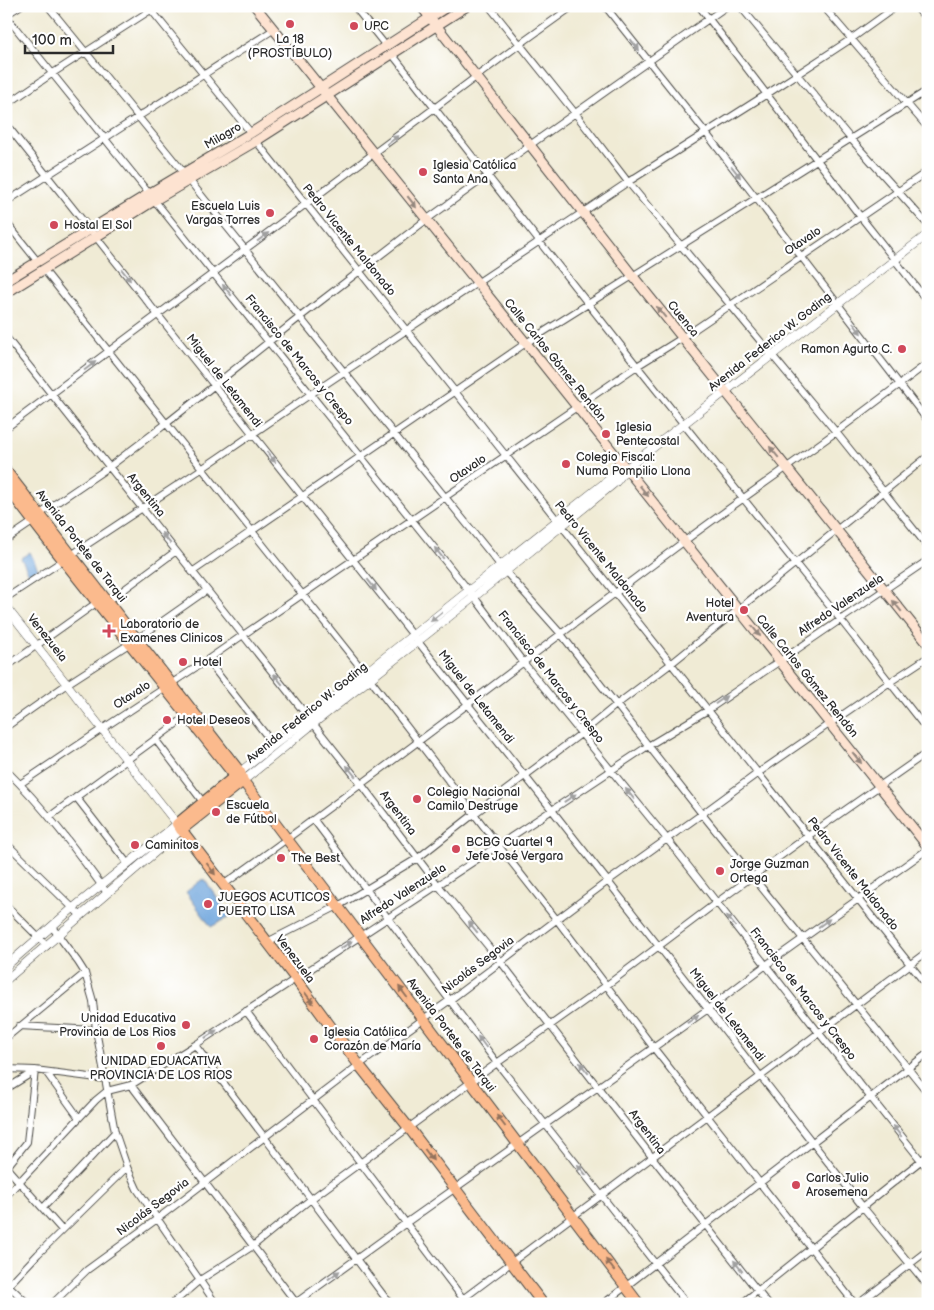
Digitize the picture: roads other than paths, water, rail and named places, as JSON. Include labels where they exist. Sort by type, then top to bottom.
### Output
[{"type":"main road","name":"Calle Carlos Gómez Rendón","points":[[254,6],[276,28],[324,92],[928,848]]},
{"type":"main road","name":"Cuenca","points":[[422,6],[632,275],[928,644]]},
{"type":"main road","name":"Milagro","points":[[324,92],[386,46],[448,6]]},
{"type":"main road","name":"Milagro","points":[[6,293],[96,237],[153,197],[254,137],[324,92],[392,54],[467,6]]},
{"type":"main road","name":"Milagro","points":[[6,281],[90,230],[153,197]]},
{"type":"main road","name":"Avenida Portete de Tarqui","points":[[6,471],[37,518],[240,776],[639,1304]]},
{"type":"main road","name":"Avenida Portete de Tarqui","points":[[6,486],[37,518]]},
{"type":"main road","name":"Avenida Portete de Tarqui","points":[[168,686],[186,716],[240,776]]},
{"type":"main road","name":"Avenida Federico W. Goding","points":[[179,827],[203,802],[240,776]]},
{"type":"main road","name":"Avenida Federico W. Goding","points":[[179,827],[240,776]]},
{"type":"main road","name":"Venezuela","points":[[179,827],[295,978],[359,1066],[409,1128],[543,1304]]},
{"type":"street","points":[[6,16],[20,6]]},
{"type":"street","points":[[48,6],[503,568],[561,634],[702,814],[928,1092]]},
{"type":"street","points":[[354,6],[386,46]]},
{"type":"street","points":[[489,6],[576,113],[628,182],[836,432],[928,547]]},
{"type":"street","points":[[6,428],[573,6]]},
{"type":"street","points":[[605,6],[706,133],[928,420]]},
{"type":"street","points":[[699,6],[928,302]]},
{"type":"street","points":[[6,540],[167,423],[426,220],[727,6]]},
{"type":"street","points":[[740,6],[850,138],[928,226]]},
{"type":"street","points":[[823,6],[928,128]]},
{"type":"street","points":[[6,598],[203,468],[477,282],[628,182],[851,39],[897,6]]},
{"type":"street","points":[[914,6],[928,21]]},
{"type":"street","points":[[6,105],[152,8]]},
{"type":"street","name":"Pedro Vicente Maldonado","points":[[152,8],[203,75],[928,986]]},
{"type":"street","name":"Francisco de Marcos y Crespo","points":[[6,16],[413,520],[928,1169]]},
{"type":"street","points":[[6,202],[276,28]]},
{"type":"street","points":[[392,54],[637,366],[796,563],[928,731]]},
{"type":"street","points":[[192,572],[526,343],[928,90]]},
{"type":"street","name":"Miguel de Letamendi","points":[[6,124],[552,810],[863,1207],[928,1286]]},
{"type":"street","name":"Otavalo","points":[[20,784],[207,660],[637,366],[682,338],[928,171]]},
{"type":"street","points":[[6,222],[38,262]]},
{"type":"street","name":"Avenida Federico W. Goding","points":[[240,776],[472,594],[560,522],[612,476],[626,469],[928,234]]},
{"type":"street","points":[[44,270],[368,676],[653,1047],[856,1304],[928,1250]]},
{"type":"street","name":"Argentina","points":[[6,338],[362,785],[438,885],[501,962],[652,1158],[768,1304]]},
{"type":"street","points":[[223,885],[362,785],[684,542],[928,363]]},
{"type":"street","points":[[267,942],[338,906],[418,858],[672,664],[928,456]]},
{"type":"street","points":[[114,597],[176,552]]},
{"type":"street","name":"Alfredo Valenzuela","points":[[6,1196],[96,1100],[107,1091],[131,1085],[195,1045],[611,770],[708,710],[928,560]]},
{"type":"street","points":[[8,724],[207,590]]},
{"type":"street","points":[[6,667],[92,606]]},
{"type":"street","name":"Venezuela","points":[[6,607],[179,827]]},
{"type":"street","name":"Nicolás Segovia","points":[[52,1304],[87,1270],[608,881],[758,773],[928,657]]},
{"type":"street","points":[[207,660],[274,745]]},
{"type":"street","points":[[49,817],[186,716]]},
{"type":"street","name":"Avenida Federico W. Goding","points":[[240,776],[274,745],[311,721]]},
{"type":"street","points":[[155,739],[203,802]]},
{"type":"street","points":[[172,1304],[200,1280],[253,1246],[311,1199],[607,985],[716,903],[928,752]]},
{"type":"street","points":[[6,770],[49,817],[107,893]]},
{"type":"street","points":[[76,797],[128,864]]},
{"type":"street","points":[[314,820],[497,1063],[687,1304]]},
{"type":"street","name":"Avenida Federico W. Goding","points":[[6,966],[101,885],[179,827]]},
{"type":"street","name":"Avenida Federico W. Goding","points":[[6,980],[81,916],[179,827]]},
{"type":"street","points":[[6,843],[81,916]]},
{"type":"street","points":[[131,1085],[296,1303],[708,1009],[928,848]]},
{"type":"street","points":[[6,905],[47,946]]},
{"type":"street","points":[[52,927],[85,973],[92,1000],[115,1132],[127,1168],[137,1189],[216,1304]]},
{"type":"street","points":[[456,1304],[465,1301],[512,1262],[928,951]]},
{"type":"street","points":[[6,1038],[85,973]]},
{"type":"street","points":[[246,1011],[465,1301]]},
{"type":"street","points":[[19,1026],[96,1030]]},
{"type":"street","points":[[195,1045],[390,1304]]},
{"type":"street","points":[[603,1304],[928,1053]]},
{"type":"street","points":[[6,1069],[35,1070],[105,1080]]},
{"type":"street","points":[[6,1089],[35,1070]]},
{"type":"street","points":[[35,1070],[27,1142],[7,1167],[62,1230]]},
{"type":"street","points":[[46,1072],[79,1118]]},
{"type":"street","points":[[42,1208],[115,1132]]},
{"type":"street","points":[[741,1304],[928,1155]]},
{"type":"street","points":[[28,1304],[7,1285],[127,1168]]},
{"type":"water","points":[[30,552],[38,569],[29,574],[21,558]]},
{"type":"water","name":"JUEGOS ACUTICOS PUERTO LISA","points":[[204,879],[230,916],[211,927],[186,892]]},
{"type":"place","name":"La 18 (PROSTÍBULO)","points":[[290,24]]},
{"type":"place","name":"UPC","points":[[354,26]]},
{"type":"place","name":"Iglesia Católica Santa Ana","points":[[423,172]]},
{"type":"place","name":"Escuela Luis Vargas Torres","points":[[270,213]]},
{"type":"place","name":"Hostal El Sol","points":[[54,225]]},
{"type":"place","name":"Ramon Agurto C.","points":[[902,349]]},
{"type":"place","name":"Iglesia Pentecostal","points":[[606,434]]},
{"type":"place","name":"Colegio Fiscal: Numa Pompilio Llona","points":[[566,464]]},
{"type":"place","name":"Hotel Aventura","points":[[744,610]]},
{"type":"place","name":"Laboratorio de Examenes Clinicos","points":[[109,631]]},
{"type":"place","name":"Hotel","points":[[183,662]]},
{"type":"place","name":"Hotel Deseos","points":[[167,720]]},
{"type":"place","name":"Colegio Nacional Camilo Destruge","points":[[417,799]]},
{"type":"place","name":"Escuela de Fútbol","points":[[216,812]]},
{"type":"place","name":"Caminitos","points":[[135,845]]},
{"type":"place","name":"BCBG Cuartel 9 Jefe José Vergara","points":[[456,849]]},
{"type":"place","name":"The Best","points":[[281,858]]},
{"type":"place","name":"Jorge Guzman Ortega","points":[[720,871]]},
{"type":"place","name":"JUEGOS ACUTICOS PUERTO LISA","points":[[208,904]]},
{"type":"place","name":"Unidad Educativa Provincia de Los Rios","points":[[186,1025]]},
{"type":"place","name":"Iglesia Católica Corazón de María","points":[[314,1039]]},
{"type":"place","name":"UNIDAD EDUACATIVA PROVINCIA DE LOS RIOS","points":[[161,1046]]},
{"type":"place","name":"Carlos Julio Arosemena","points":[[796,1185]]}]
